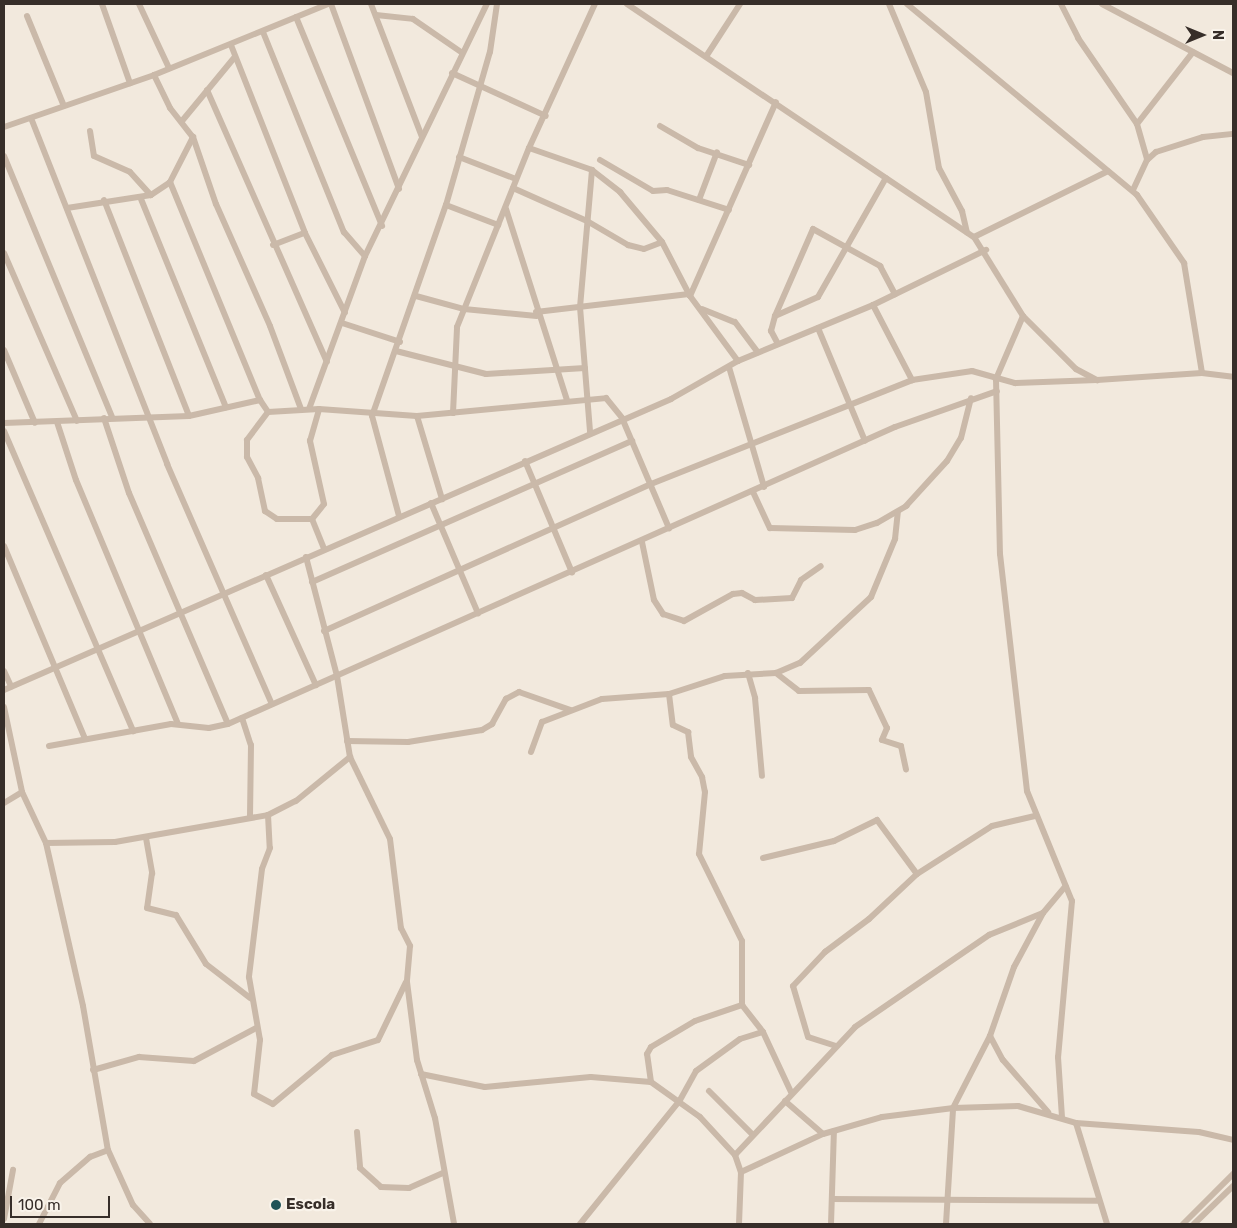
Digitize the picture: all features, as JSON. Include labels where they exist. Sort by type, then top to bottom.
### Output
[{"type":"street","points":[[102,4],[130,83]]},
{"type":"street","points":[[139,4],[169,68]]},
{"type":"street","points":[[4,128],[231,45],[329,4],[399,189]]},
{"type":"street","points":[[372,4],[422,137]]},
{"type":"street","points":[[309,409],[328,362],[365,256],[382,226],[452,73],[487,4]]},
{"type":"street","points":[[399,516],[372,416],[400,342],[446,205],[482,85],[497,4]]},
{"type":"street","points":[[453,413],[454,347],[464,309],[529,148],[546,116],[595,4]]},
{"type":"street","points":[[627,4],[707,55],[974,237],[986,250],[1023,316],[1076,369],[1097,380]]},
{"type":"street","points":[[707,55],[740,4]]},
{"type":"street","points":[[889,4],[926,92],[939,168],[962,211],[967,232]]},
{"type":"street","points":[[907,4],[1133,190],[1184,263],[1202,373]]},
{"type":"street","points":[[1061,4],[1078,38],[1137,124],[1147,160]]},
{"type":"street","points":[[1102,4],[1233,73]]},
{"type":"street","points":[[376,15],[418,22],[462,52]]},
{"type":"street","points":[[27,16],[64,106]]},
{"type":"street","points":[[296,17],[382,226]]},
{"type":"street","points":[[263,32],[344,232],[365,256]]},
{"type":"street","points":[[231,45],[234,58],[305,233],[345,313]]},
{"type":"street","points":[[1137,124],[1193,52]]},
{"type":"street","points":[[182,120],[234,58]]},
{"type":"street","points":[[452,73],[482,85],[546,116]]},
{"type":"street","points":[[154,74],[170,108],[182,120],[194,137],[216,204],[301,409]]},
{"type":"street","points":[[207,90],[273,246],[328,362]]},
{"type":"street","points":[[690,295],[776,102]]},
{"type":"street","points":[[32,118],[150,416],[272,704]]},
{"type":"street","points":[[660,126],[698,148],[717,152],[749,165]]},
{"type":"street","points":[[90,131],[94,156],[130,172],[151,195]]},
{"type":"street","points":[[1133,190],[1147,160],[1173,144],[1233,134]]},
{"type":"street","points":[[67,208],[104,200],[141,199],[151,195],[170,182],[194,137]]},
{"type":"street","points":[[529,148],[592,170],[620,192],[662,242],[690,295],[738,361]]},
{"type":"street","points":[[699,200],[717,152]]},
{"type":"street","points":[[4,156],[112,417]]},
{"type":"street","points":[[459,158],[516,179]]},
{"type":"street","points":[[600,160],[653,191],[699,200],[729,210]]},
{"type":"street","points":[[590,432],[585,397],[585,368],[580,307],[592,170]]},
{"type":"street","points":[[974,237],[1108,171]]},
{"type":"street","points":[[775,316],[818,297],[886,178]]},
{"type":"street","points":[[170,182],[260,400],[268,412]]},
{"type":"street","points":[[513,188],[587,221],[628,245],[644,250],[662,242]]},
{"type":"street","points":[[141,199],[226,407]]},
{"type":"street","points":[[104,200],[189,416]]},
{"type":"street","points":[[446,205],[498,225]]},
{"type":"street","points":[[505,206],[536,314],[567,400]]},
{"type":"street","points":[[778,344],[771,331],[775,316],[810,231],[848,246],[880,266],[896,294]]},
{"type":"street","points":[[273,246],[305,233]]},
{"type":"street","points":[[4,690],[181,610],[431,504],[622,418],[671,399],[738,361],[896,294],[986,250]]},
{"type":"street","points":[[4,253],[77,421]]},
{"type":"street","points":[[416,296],[464,309],[536,314],[580,307],[690,295]]},
{"type":"street","points":[[873,304],[912,380]]},
{"type":"street","points":[[702,309],[734,322],[758,352]]},
{"type":"street","points":[[1023,316],[996,379],[1000,554],[1013,641],[1023,762],[1035,816],[1066,886],[1073,918],[1058,1057],[1062,1118]]},
{"type":"street","points":[[342,323],[400,342]]},
{"type":"street","points":[[818,328],[865,441]]},
{"type":"street","points":[[4,350],[35,423]]},
{"type":"street","points":[[396,351],[454,369],[486,374],[585,368]]},
{"type":"street","points":[[729,367],[764,487]]},
{"type":"street","points":[[324,632],[651,484],[849,403],[912,380],[972,371],[996,379],[1097,380],[1202,373],[1233,376]]},
{"type":"street","points":[[49,746],[178,724],[210,728],[228,724],[642,542],[669,528],[865,441],[971,398],[997,391]]},
{"type":"street","points":[[312,519],[277,519],[265,511],[258,478],[247,457],[247,440],[268,412],[319,409],[372,416],[417,416],[585,397],[606,398],[622,418],[669,528]]},
{"type":"street","points":[[753,492],[770,528],[855,530],[898,512],[947,461],[961,438],[971,398]]},
{"type":"street","points":[[4,423],[77,421],[112,417],[189,416],[260,400]]},
{"type":"street","points":[[312,519],[324,504],[310,441],[319,409]]},
{"type":"street","points":[[417,416],[442,499]]},
{"type":"street","points":[[104,418],[129,493],[181,610],[228,724]]},
{"type":"street","points":[[57,422],[76,480],[140,629],[178,724]]},
{"type":"street","points":[[4,431],[133,731]]},
{"type":"street","points":[[312,582],[632,441]]},
{"type":"street","points":[[525,461],[572,572]]},
{"type":"street","points":[[431,504],[478,613]]},
{"type":"street","points":[[531,752],[542,722],[602,698],[669,694],[748,673],[776,673],[816,651],[871,598],[895,539],[898,512]]},
{"type":"street","points":[[312,519],[324,549]]},
{"type":"street","points":[[642,542],[654,600],[663,614],[676,620],[692,620],[733,594],[742,593],[755,600],[792,598],[800,580],[821,566]]},
{"type":"street","points":[[4,546],[85,739]]},
{"type":"street","points":[[306,557],[337,676],[350,757],[390,839],[402,928],[410,946],[406,982],[421,1074],[435,1118],[443,1173],[454,1224]]},
{"type":"street","points":[[266,575],[316,685]]},
{"type":"street","points":[[4,671],[11,686]]},
{"type":"street","points":[[748,673],[755,698],[762,776]]},
{"type":"street","points":[[776,673],[799,691],[869,690],[887,728],[882,740],[900,746],[906,770]]},
{"type":"street","points":[[347,741],[408,742],[482,730],[492,724],[506,699],[520,692],[570,710]]},
{"type":"street","points":[[669,694],[673,725],[688,732],[691,757],[702,776],[705,792],[699,854],[742,941],[742,1005],[763,1032],[791,1092]]},
{"type":"street","points":[[4,707],[22,792],[46,843],[83,1006],[108,1150],[133,1206],[150,1224]]},
{"type":"street","points":[[242,718],[251,745],[250,816]]},
{"type":"street","points":[[46,843],[146,838],[250,816],[268,815],[296,801],[350,757]]},
{"type":"street","points":[[4,803],[22,792]]},
{"type":"street","points":[[268,815],[270,848],[262,869],[251,999],[260,1040],[254,1094],[274,1104],[332,1055],[378,1040],[406,982]]},
{"type":"street","points":[[836,1046],[808,1037],[793,986],[825,952],[869,919],[917,874],[992,826],[1035,816]]},
{"type":"street","points":[[763,858],[834,841],[877,820],[917,874]]},
{"type":"street","points":[[146,838],[152,873],[147,908],[176,915],[206,964],[244,989],[251,999]]},
{"type":"street","points":[[946,1224],[953,1108],[990,1036],[1014,967],[1043,913],[1066,886]]},
{"type":"street","points":[[735,1155],[791,1092],[855,1027],[926,983],[988,936],[1043,913]]},
{"type":"street","points":[[651,1082],[647,1054],[650,1047],[695,1021],[742,1005]]},
{"type":"street","points":[[93,1070],[139,1057],[194,1061],[256,1028]]},
{"type":"street","points":[[580,1224],[680,1100],[700,1067],[740,1039],[763,1032]]},
{"type":"street","points":[[990,1036],[1003,1060],[1048,1112]]},
{"type":"street","points":[[421,1074],[485,1087],[591,1077],[651,1082],[680,1100],[735,1155],[741,1172],[739,1224]]},
{"type":"street","points":[[709,1091],[753,1136]]},
{"type":"street","points":[[785,1100],[823,1134]]},
{"type":"street","points":[[741,1172],[823,1134],[882,1117],[953,1108],[1018,1106],[1048,1112],[1076,1122],[1199,1132],[1233,1140]]},
{"type":"street","points":[[1076,1122],[1107,1224]]},
{"type":"street","points":[[831,1224],[834,1131]]},
{"type":"street","points":[[357,1132],[360,1168],[381,1187],[409,1188],[443,1173]]},
{"type":"street","points":[[39,1224],[60,1183],[90,1157],[108,1150]]},
{"type":"street","points":[[4,1220],[13,1170]]},
{"type":"street","points":[[1182,1224],[1233,1174]]},
{"type":"street","points":[[1194,1224],[1233,1186]]},
{"type":"street","points":[[832,1199],[947,1197],[1099,1201]]},
{"type":"place","name":"Escola","points":[[276,1205]]}]
